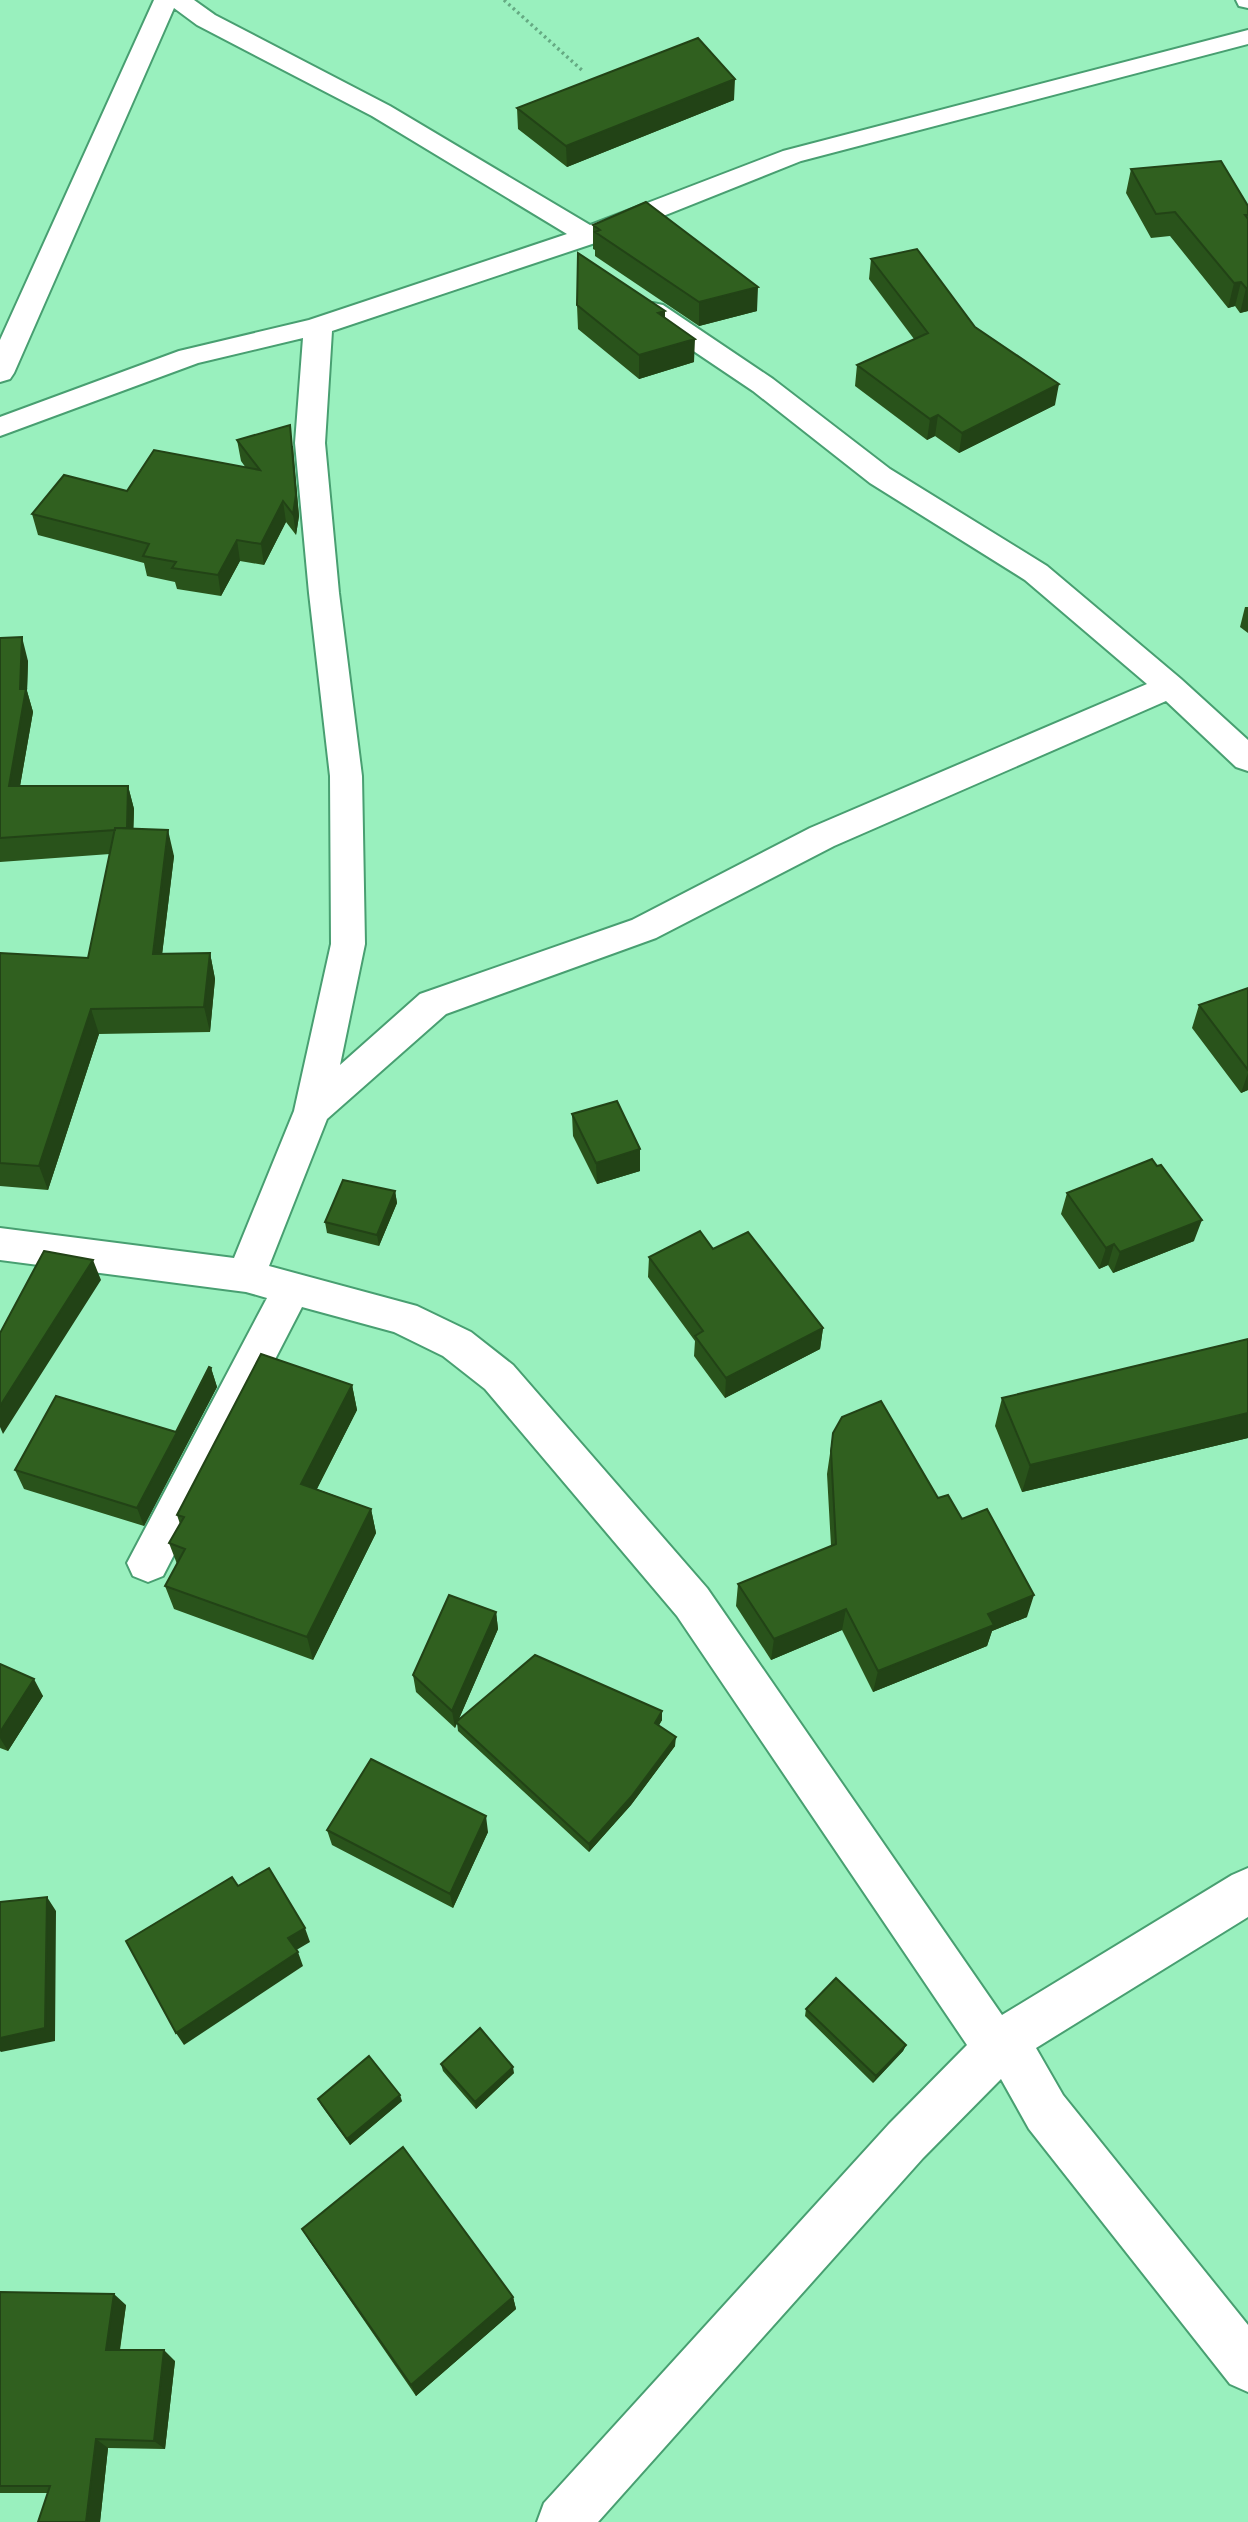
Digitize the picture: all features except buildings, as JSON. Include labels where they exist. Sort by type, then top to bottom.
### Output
[{"type":"street","points":[[0,373],[61,228],[166,0]]},
{"type":"street","points":[[178,0],[206,20],[381,111],[576,248]]},
{"type":"street","points":[[0,427],[189,357],[318,326],[576,248],[792,156],[1248,37]]},
{"type":"street","points":[[626,293],[763,385],[880,476],[1036,573],[1170,687],[1248,759]]},
{"type":"street","points":[[246,1276],[312,1111],[348,944],[345,776],[310,443],[318,326]]},
{"type":"street","points":[[312,1111],[433,1004],[644,929],[822,837],[1170,687]]},
{"type":"street","points":[[0,1244],[246,1276],[292,1288],[403,1318],[457,1344],[499,1377],[692,1602],[1046,2112],[1248,2366]]},
{"type":"street","points":[[148,1563],[292,1288]]},
{"type":"street","points":[[563,2522],[906,2141],[1001,2044],[1248,1891]]},
{"type":"path","points":[[504,0],[584,72]]}]
